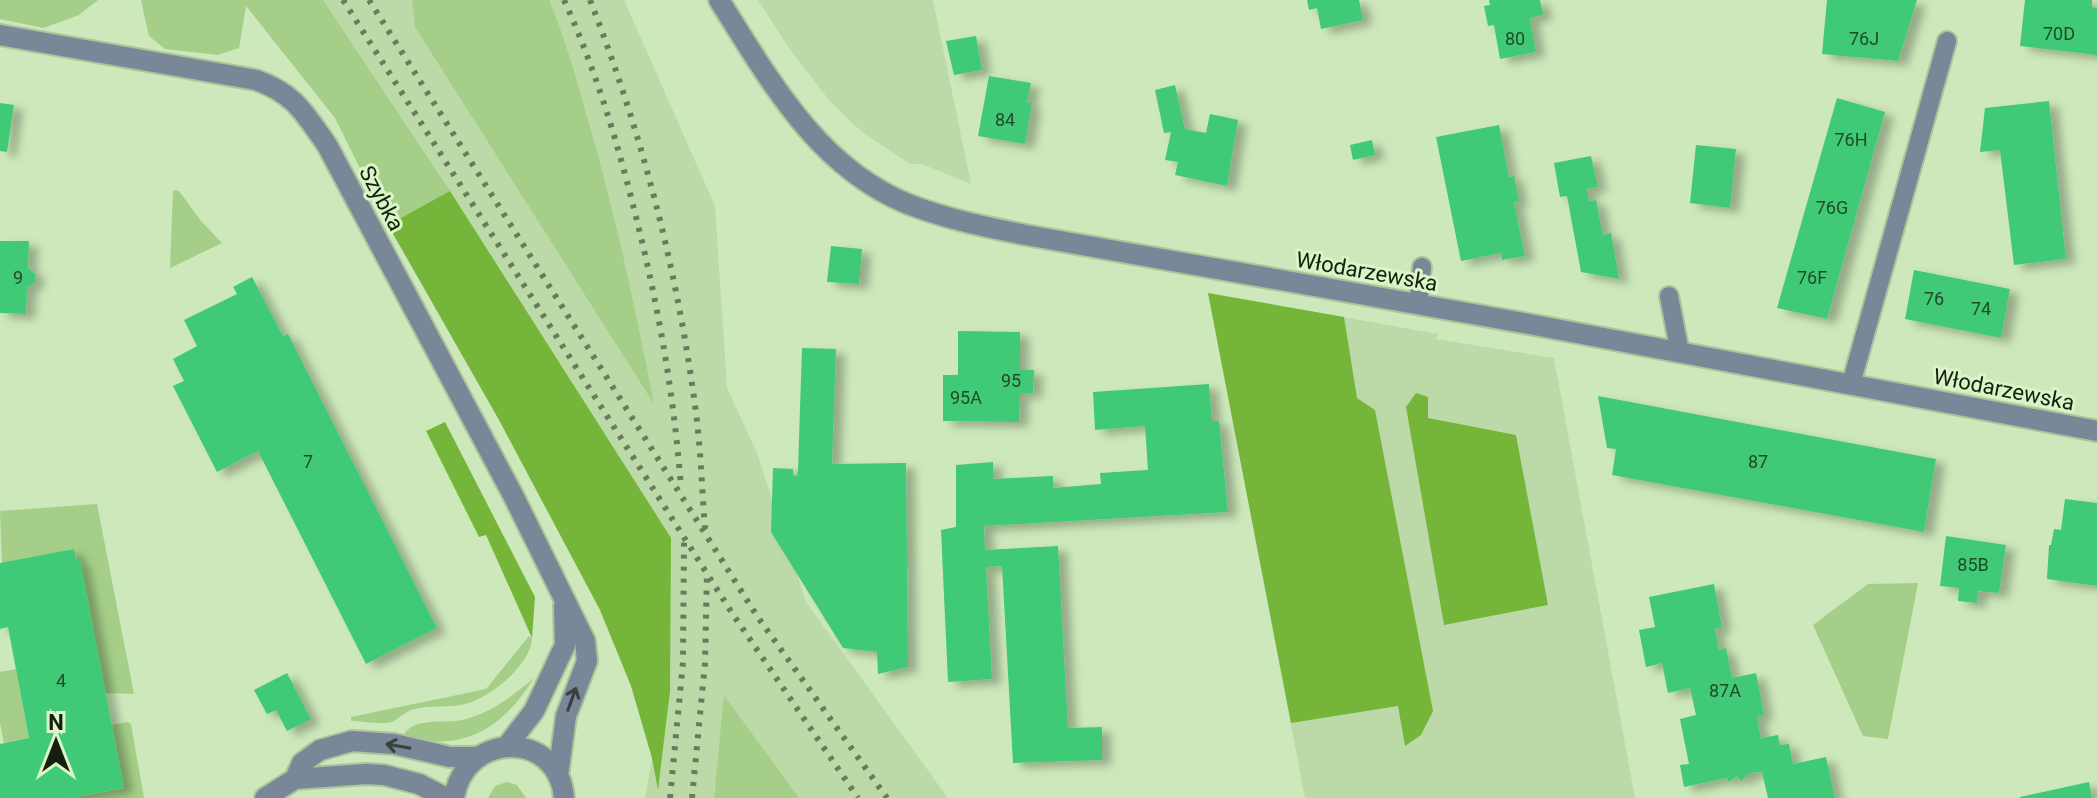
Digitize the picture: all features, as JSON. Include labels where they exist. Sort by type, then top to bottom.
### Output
[{"type":"street","name":"Włodarzewska","points":[[719,0],[774,86],[829,153],[866,182],[905,203],[945,217],[1026,235],[2097,431]]},
{"type":"street","name":"Szybka","points":[[0,35],[256,80],[286,93],[327,145],[562,591],[585,641],[587,661],[566,716],[558,776]]},
{"type":"street","name":"Szybka","points":[[507,746],[534,711],[565,645],[566,615],[562,591]]},
{"type":"street","points":[[295,779],[302,763],[320,750],[352,741],[394,744],[450,757],[475,757]]},
{"type":"street","points":[[454,798],[463,769],[475,757],[490,749],[507,746],[538,754],[550,763],[558,776],[564,798]]},
{"type":"street","points":[[265,798],[295,779],[346,774],[384,775],[419,784],[446,798]]},
{"type":"lane","points":[[1851,384],[1947,41]]},
{"type":"lane","points":[[1418,305],[1422,267]]},
{"type":"lane","points":[[1669,296],[1680,353]]},
{"type":"shaded area","points":[[0,0],[98,0],[79,15],[43,28],[0,19]]},
{"type":"shaded area","points":[[141,0],[323,0],[450,191],[388,225],[335,118],[246,6],[239,48],[218,55],[165,49],[149,36]]},
{"type":"shaded area","points":[[280,0],[624,0],[715,206],[727,388],[757,453],[806,602],[948,798],[778,798],[714,786],[714,798],[645,798],[652,758],[665,616],[329,69]]},
{"type":"shaded area","points":[[412,0],[549,0],[570,58],[607,188],[654,404],[415,27]]},
{"type":"shaded area","points":[[758,0],[933,0],[971,184],[922,164],[910,164],[862,132],[829,100],[789,48]]},
{"type":"shaded area","points":[[173,190],[179,191],[222,243],[170,268]]},
{"type":"shaded area","points":[[1208,293],[1438,334],[1436,339],[1554,358],[1635,798],[1305,798]]},
{"type":"shaded area","points":[[97,504],[134,694],[105,693],[74,549],[2,563],[0,511]]},
{"type":"shaded area","points":[[1918,583],[1888,739],[1863,736],[1813,625],[1868,584]]},
{"type":"shaded area","points":[[529,636],[532,638],[530,648],[517,669],[497,688],[475,701],[412,710],[390,722],[351,721],[351,717],[486,689]]},
{"type":"shaded area","points":[[16,669],[29,738],[4,743],[0,723],[0,672]]},
{"type":"shaded area","points":[[534,678],[509,711],[479,732],[445,741],[403,737],[407,730],[420,723],[462,720],[491,709]]},
{"type":"shaded area","points":[[724,695],[799,798],[714,798]]},
{"type":"shaded area","points":[[131,724],[144,798],[70,798],[123,788],[112,725]]},
{"type":"shaded area","points":[[507,782],[517,785],[526,798],[488,798],[495,786]]},
{"type":"green space","points":[[450,191],[671,538],[670,691],[658,790],[631,686],[600,610],[499,420],[388,225]]},
{"type":"green space","points":[[1208,293],[1344,317],[1357,398],[1375,410],[1433,711],[1421,735],[1405,746],[1398,706],[1291,723]]},
{"type":"green space","points":[[1416,393],[1428,397],[1428,418],[1516,435],[1548,605],[1444,625],[1406,407]]},
{"type":"green space","points":[[445,422],[535,597],[532,638],[486,535],[479,537],[426,431]]},
{"type":"building","points":[[1307,0],[1359,0],[1363,20],[1321,29],[1317,8],[1309,10]]},
{"type":"building","points":[[1489,0],[1540,0],[1543,15],[1530,18],[1536,52],[1500,59],[1494,25],[1488,26],[1484,6],[1490,5]]},
{"type":"building","points":[[1827,0],[1917,0],[1898,61],[1822,54]]},
{"type":"building","points":[[2025,0],[2092,0],[2092,7],[2097,8],[2097,55],[2020,46]]},
{"type":"building","points":[[976,36],[982,70],[954,75],[946,41]]},
{"type":"building","points":[[989,76],[1031,83],[1027,103],[1032,103],[1025,144],[978,136]]},
{"type":"building","points":[[1175,85],[1185,129],[1206,133],[1210,114],[1238,120],[1227,186],[1175,175],[1178,162],[1165,160],[1171,132],[1164,133],[1155,90]]},
{"type":"building","points":[[1837,98],[1885,112],[1827,319],[1777,308]]},
{"type":"building","points":[[2049,101],[2066,259],[2014,265],[2000,150],[1980,152],[1985,108]]},
{"type":"building","points":[[0,103],[14,105],[7,152],[0,151]]},
{"type":"building","points":[[1499,125],[1509,177],[1514,176],[1519,201],[1514,202],[1525,256],[1502,260],[1501,253],[1461,261],[1436,137]]},
{"type":"building","points":[[1372,140],[1375,155],[1353,160],[1350,145]]},
{"type":"building","points":[[1696,145],[1736,149],[1730,208],[1690,203]]},
{"type":"building","points":[[1591,156],[1598,187],[1587,189],[1589,201],[1596,200],[1603,235],[1611,233],[1619,279],[1581,272],[1567,196],[1560,197],[1554,163]]},
{"type":"building","points":[[0,241],[29,241],[28,268],[35,274],[35,282],[27,288],[26,314],[0,313]]},
{"type":"building","points":[[831,246],[862,249],[859,284],[827,282]]},
{"type":"building","points":[[1914,270],[2010,289],[2001,338],[1905,319]]},
{"type":"building","points":[[252,277],[283,336],[288,334],[437,628],[366,664],[258,451],[217,472],[173,386],[184,381],[173,359],[197,346],[184,320],[237,294],[233,287]]},
{"type":"building","points":[[958,331],[1020,332],[1020,370],[1034,370],[1033,393],[1020,393],[1019,422],[943,421],[943,375],[958,375]]},
{"type":"building","points":[[802,348],[836,349],[832,464],[906,463],[908,667],[878,674],[877,652],[843,648],[771,532],[773,468],[793,469],[793,475],[797,476]]},
{"type":"building","points":[[1209,384],[1212,421],[1219,421],[1228,512],[984,526],[985,550],[1058,546],[1068,728],[1102,727],[1102,760],[1013,763],[1002,566],[986,567],[992,679],[948,682],[941,530],[956,527],[956,465],[993,462],[993,479],[1053,476],[1053,488],[1101,484],[1100,473],[1148,470],[1145,426],[1095,430],[1093,392]]},
{"type":"building","points":[[1598,396],[1936,459],[1924,532],[1612,475],[1616,449],[1607,448]]},
{"type":"building","points":[[2065,499],[2097,503],[2097,586],[2047,579],[2049,545],[2054,529],[2061,530]]},
{"type":"building","points":[[1946,536],[2006,545],[1999,593],[1978,591],[1977,603],[1958,601],[1959,588],[1940,586]]},
{"type":"building","points":[[74,549],[77,561],[80,560],[124,788],[70,798],[0,798],[0,744],[29,738],[8,627],[0,629],[0,563]]},
{"type":"building","points":[[1714,584],[1722,627],[1715,629],[1719,650],[1726,648],[1732,678],[1756,673],[1764,715],[1757,717],[1761,738],[1778,735],[1780,745],[1789,744],[1793,764],[1826,757],[1835,798],[1768,798],[1762,772],[1750,773],[1741,781],[1737,776],[1729,782],[1726,778],[1684,787],[1680,765],[1689,764],[1680,719],[1696,715],[1690,688],[1668,693],[1662,663],[1646,667],[1639,630],[1655,627],[1649,597]]},
{"type":"building","points":[[287,673],[311,719],[287,731],[276,710],[267,714],[254,690]]},
{"type":"building","points":[[2089,782],[2092,798],[2020,798],[2020,797]]},
{"type":"railway","points":[[343,0],[732,613],[858,798]]},
{"type":"railway","points":[[369,0],[757,616],[887,798]]},
{"type":"railway","points":[[564,0],[586,52],[621,158],[643,247],[669,384],[681,488]]},
{"type":"railway","points":[[590,0],[642,152],[668,255],[696,413],[705,529]]},
{"type":"railway","points":[[670,798],[683,662],[684,540]]},
{"type":"railway","points":[[692,798],[705,663],[707,573]]}]
